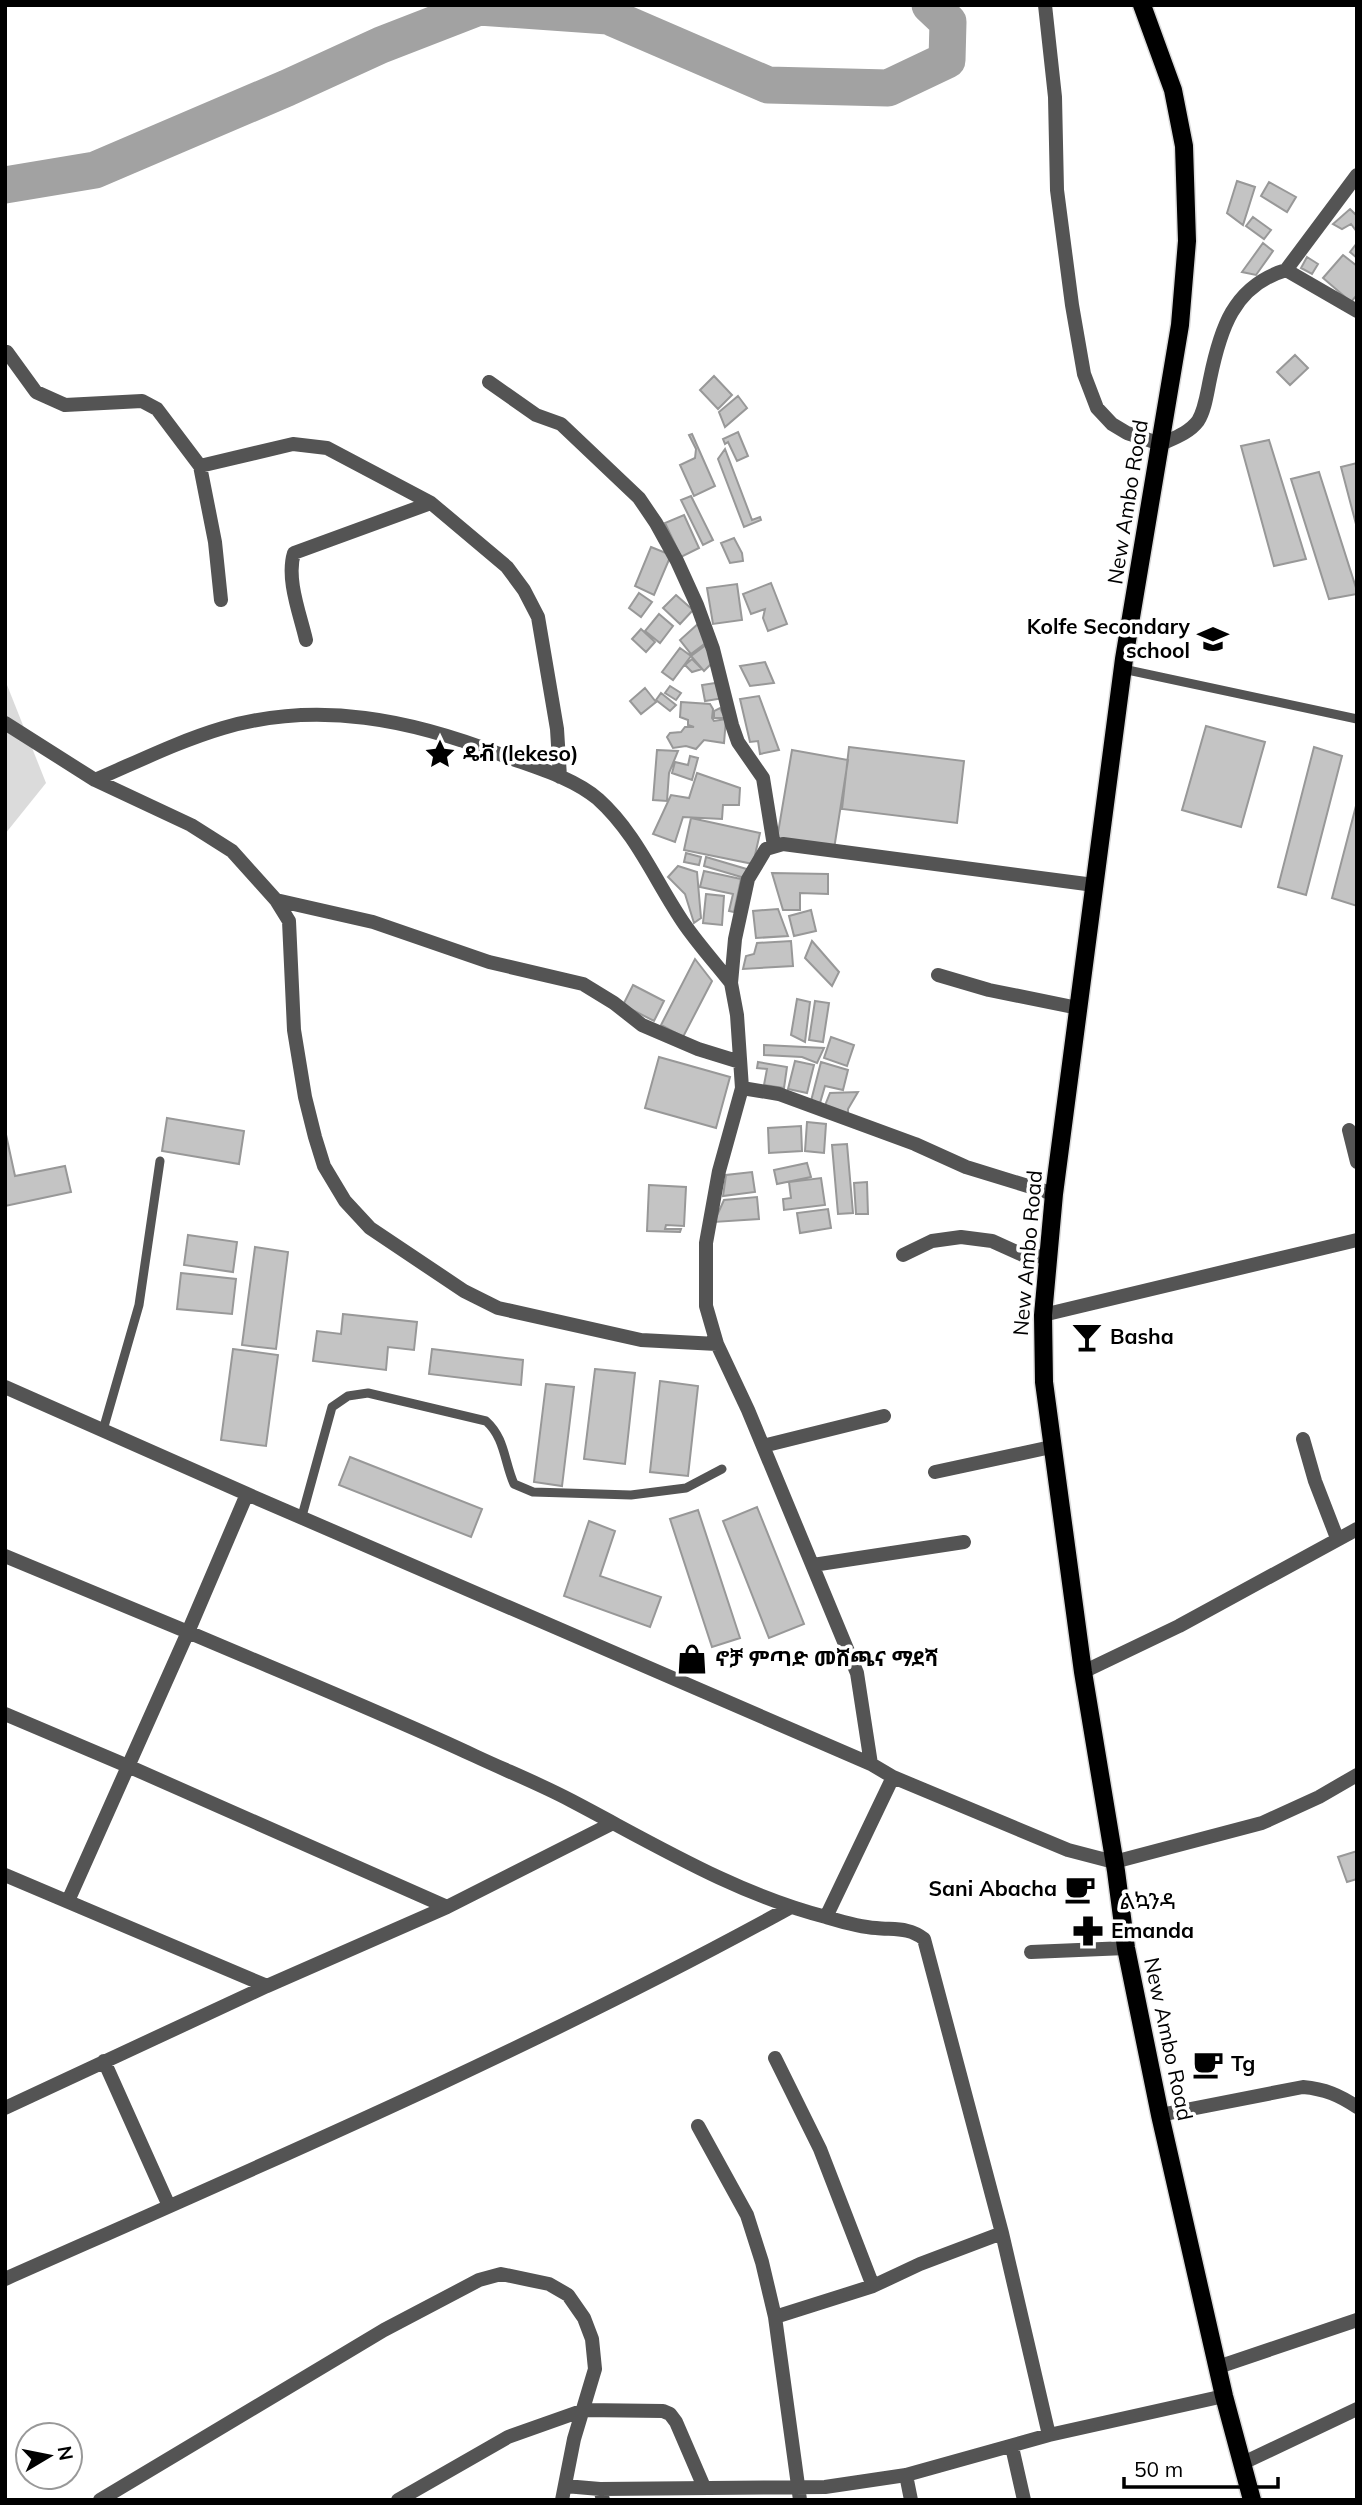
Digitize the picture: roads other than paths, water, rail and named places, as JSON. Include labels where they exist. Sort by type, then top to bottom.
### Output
[{"type":"main road","name":"New Ambo Road","points":[[1142,5],[1172,90],[1184,146],[1188,241],[1180,325],[1123,669],[1054,1194],[1043,1315],[1044,1382],[1083,1672],[1126,1948],[1160,2115],[1224,2396],[1252,2500]]},
{"type":"street","points":[[1045,5],[1055,97],[1057,190],[1084,374],[1097,408],[1112,424],[1127,433],[1161,444],[1189,430],[1199,419],[1228,319],[1247,290],[1269,275],[1286,270],[1357,175]]},
{"type":"street","points":[[1286,270],[1357,311]]},
{"type":"street","points":[[7,352],[36,392],[65,405],[142,401],[157,409],[200,466],[215,542],[221,600]]},
{"type":"street","points":[[489,382],[536,415],[561,424],[639,498],[656,523],[697,606],[713,649],[738,742],[762,778],[774,846]]},
{"type":"street","points":[[200,466],[293,444],[327,448],[431,503],[507,568],[524,590],[538,617],[557,729],[560,777]]},
{"type":"street","points":[[306,640],[294,590],[291,562],[294,553],[431,503]]},
{"type":"street","points":[[95,780],[223,728],[261,720],[345,714],[389,720],[458,737],[560,777],[597,798],[633,837],[685,925],[732,983]]},
{"type":"street","points":[[5,723],[95,780],[191,825],[232,851],[276,900],[289,920],[294,1030],[305,1097],[315,1137],[324,1166],[345,1201],[370,1228],[464,1291],[498,1308],[641,1340],[717,1344]]},
{"type":"street","points":[[871,1764],[857,1673],[763,1446],[717,1344],[706,1306],[706,1243],[719,1171],[742,1088],[732,983],[736,939],[748,879],[766,849],[774,846],[807,847],[1094,885]]},
{"type":"street","points":[[276,900],[373,922],[489,962],[583,984],[642,1025],[698,1049],[740,1062]]},
{"type":"street","points":[[938,975],[989,990],[1078,1008]]},
{"type":"street","points":[[742,1088],[779,1094],[915,1144],[967,1167],[1054,1194]]},
{"type":"street","points":[[1349,1130],[1357,1162]]},
{"type":"street","points":[[902,1255],[932,1241],[961,1237],[992,1241],[1023,1255],[1047,1257]]},
{"type":"street","points":[[1043,1315],[1357,1240]]},
{"type":"street","points":[[5,1387],[871,1764],[893,1777],[1068,1850],[1114,1862],[1262,1823],[1319,1797],[1357,1775]]},
{"type":"street","points":[[763,1446],[884,1416]]},
{"type":"street","points":[[1303,1438],[1315,1481],[1337,1538]]},
{"type":"street","points":[[934,1472],[1051,1447]]},
{"type":"street","points":[[68,1902],[130,1767],[247,1494]]},
{"type":"street","points":[[1083,1672],[1179,1626],[1357,1529]]},
{"type":"street","points":[[813,1565],[964,1542]]},
{"type":"street","points":[[5,1556],[400,1721],[571,1800],[611,1824],[789,1908],[849,1924],[914,1931],[925,1938],[1002,2233],[1049,2435]]},
{"type":"street","points":[[5,1714],[447,1907]]},
{"type":"street","points":[[826,1917],[893,1777]]},
{"type":"street","points":[[5,2108],[267,1986],[447,1907],[611,1824]]},
{"type":"street","points":[[5,1875],[267,1986]]},
{"type":"street","points":[[5,2279],[484,2063],[719,1946],[789,1908]]},
{"type":"street","points":[[1031,1952],[1126,1948]]},
{"type":"street","points":[[775,2058],[820,2149],[873,2286]]},
{"type":"street","points":[[104,2061],[169,2206]]},
{"type":"street","points":[[1160,2115],[1303,2087],[1321,2088],[1337,2094],[1357,2107]]},
{"type":"street","points":[[698,2126],[747,2215],[762,2262],[775,2317],[799,2493]]},
{"type":"street","points":[[775,2317],[873,2286],[920,2264],[1002,2233]]},
{"type":"street","points":[[100,2500],[384,2330],[479,2280],[501,2274],[549,2284],[568,2295],[584,2318],[592,2339],[594,2369],[574,2439],[564,2493],[602,2494],[704,2487],[799,2493],[906,2475],[1049,2435],[1224,2396]]},
{"type":"street","points":[[1218,2367],[1357,2320]]},
{"type":"street","points":[[1242,2463],[1357,2409]]},
{"type":"street","points":[[398,2500],[508,2437],[584,2410],[663,2411],[670,2414],[704,2487]]},
{"type":"street","points":[[1012,2447],[1024,2500]]},
{"type":"street","points":[[906,2475],[911,2500]]},
{"type":"lane","points":[[1123,669],[1357,719]]},
{"type":"lane","points":[[103,1430],[139,1305],[160,1161]]},
{"type":"lane","points":[[302,1516],[332,1407],[348,1396],[368,1393],[486,1421],[496,1429],[502,1440],[508,1471],[514,1484],[533,1492],[631,1495],[686,1488],[722,1469]]},
{"type":"waterway","points":[[5,185],[95,170],[381,45],[479,7],[608,16],[768,85],[888,88],[947,60],[948,22],[930,5]]},
{"type":"place","name":"Kolfe Secondary school","points":[[1213,639]]},
{"type":"place","name":"ዴቭ (lekeso)","points":[[440,754]]},
{"type":"place","name":"Basha","points":[[1087,1337]]},
{"type":"place","name":"ኖቻ ምጣድ መሸጫና ማደሻ","points":[[692,1659]]},
{"type":"place","name":"Sani Abacha","points":[[1080,1889]]},
{"type":"place","name":"Emanda","points":[[1088,1931]]},
{"type":"place","name":"Tg","points":[[1208,2064]]},
{"type":"district","name":"ልኳንዳ","points":[[1148,1901]]}]
